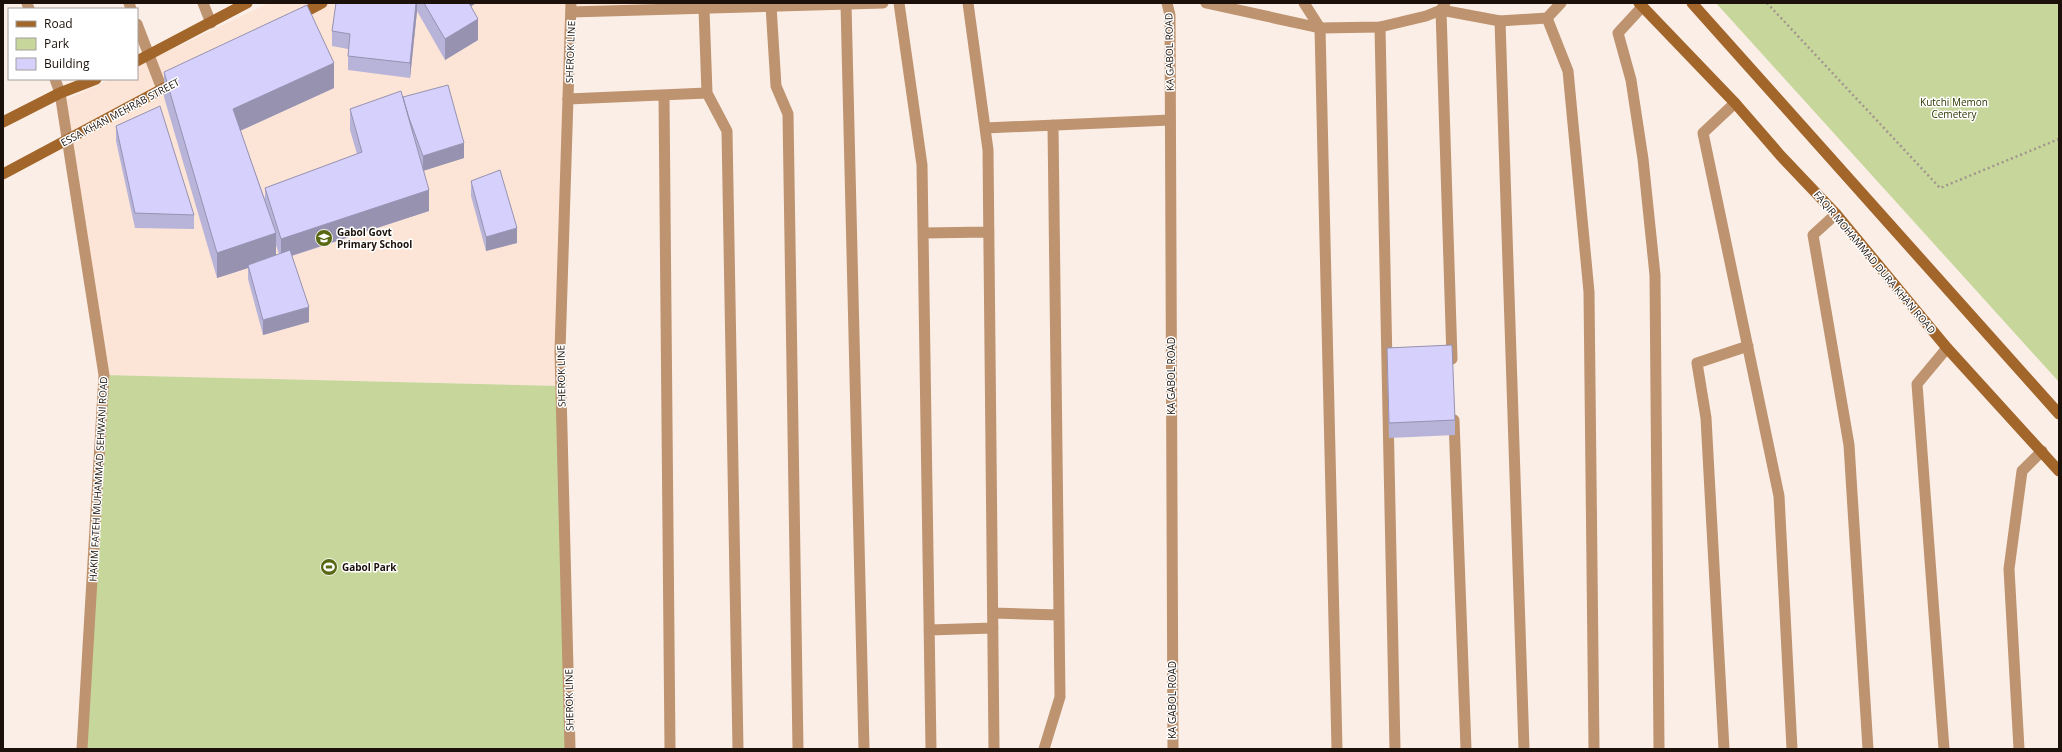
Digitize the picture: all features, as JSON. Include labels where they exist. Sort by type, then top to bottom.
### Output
[{"type":"main road","points":[[138,61],[247,3]]},
{"type":"main road","points":[[286,22],[322,3]]},
{"type":"main road","points":[[1692,3],[2059,414]]},
{"type":"main road","name":"FAQIR MOHAMMAD DURA KHAN ROAD","points":[[1641,5],[1736,103],[1780,155],[1836,214],[1947,348],[2059,471]]},
{"type":"main road","name":"ESSA KHAN MEHRAB STREET","points":[[3,174],[189,74]]},
{"type":"main road","points":[[3,122],[60,93],[93,80]]},
{"type":"street","points":[[203,3],[211,23]]},
{"type":"street","points":[[571,8],[704,8],[883,3]]},
{"type":"street","points":[[899,3],[922,165],[931,749]]},
{"type":"street","points":[[968,3],[988,150],[994,749]]},
{"type":"street","name":"KA GABOL ROAD","points":[[1167,3],[1170,15],[1173,749]]},
{"type":"street","points":[[1206,3],[1320,28],[1380,27],[1426,16],[1443,7],[1500,21],[1547,18],[1561,3]]},
{"type":"street","points":[[1304,3],[1320,28],[1337,749]]},
{"type":"street","points":[[846,4],[864,749]]},
{"type":"street","points":[[1641,5],[1618,33],[1631,80],[1643,159],[1655,275],[1659,749]]},
{"type":"street","points":[[771,6],[776,86],[788,114],[798,749]]},
{"type":"street","points":[[1443,7],[1452,367]]},
{"type":"street","name":"SHEROK LINE","points":[[570,749],[560,358],[571,8]]},
{"type":"street","points":[[704,8],[707,93],[727,132],[738,749]]},
{"type":"street","points":[[1547,18],[1568,70],[1589,292],[1594,749]]},
{"type":"street","points":[[1500,21],[1524,749]]},
{"type":"street","points":[[138,27],[162,89]]},
{"type":"street","points":[[1380,27],[1395,749]]},
{"type":"street","name":"HAKIM FATEH MUHAMMAD SEHWANI ROAD","points":[[55,80],[60,93],[68,140],[104,375],[82,749]]},
{"type":"street","points":[[568,98],[707,93]]},
{"type":"street","points":[[664,95],[670,749]]},
{"type":"street","points":[[1736,103],[1703,133],[1779,496],[1792,749]]},
{"type":"street","points":[[985,128],[1170,120]]},
{"type":"street","points":[[1044,749],[1060,697],[1053,125]]},
{"type":"street","points":[[1836,214],[1812,235],[1849,445],[1868,749]]},
{"type":"street","points":[[923,233],[989,232]]},
{"type":"street","points":[[1724,749],[1706,418],[1697,363],[1748,346]]},
{"type":"street","points":[[1944,749],[1917,384],[1947,348]]},
{"type":"street","points":[[1454,412],[1466,749]]},
{"type":"street","points":[[2019,749],[2009,569],[2022,471],[2042,452]]},
{"type":"street","points":[[992,613],[1059,615]]},
{"type":"street","points":[[929,630],[993,628]]},
{"type":"path","points":[[1767,3],[1940,188],[2059,139]]},
{"type":"shaded area","name":"Gabol Govt Primary School","points":[[269,3],[874,3],[571,13],[560,386],[104,375],[64,101],[108,80],[138,80],[138,66]]},
{"type":"green space","name":"Kutchi Memon Cemetery","points":[[1716,3],[2059,3],[2059,382]]},
{"type":"green space","name":"Gabol Park","points":[[104,375],[560,386],[570,749],[82,749]]},
{"type":"building","points":[[336,3],[416,3],[410,63],[348,56],[350,34],[332,31]]},
{"type":"building","points":[[424,3],[469,3],[478,19],[445,39]]},
{"type":"building","points":[[307,5],[334,63],[233,109],[276,233],[217,253],[164,72]]},
{"type":"building","points":[[448,85],[464,143],[423,156],[403,97]]},
{"type":"building","points":[[401,91],[429,190],[281,239],[265,188],[362,152],[350,109]]},
{"type":"building","points":[[160,106],[194,215],[135,213],[116,126]]},
{"type":"building","points":[[500,170],[517,228],[486,237],[471,181]]},
{"type":"building","points":[[290,250],[309,307],[263,320],[248,265]]},
{"type":"building","points":[[1452,345],[1455,420],[1389,423],[1387,348]]},
{"type":"place","name":"Gabol Govt Primary School","points":[[324,238]]},
{"type":"place","name":"Gabol Park","points":[[329,567]]}]
